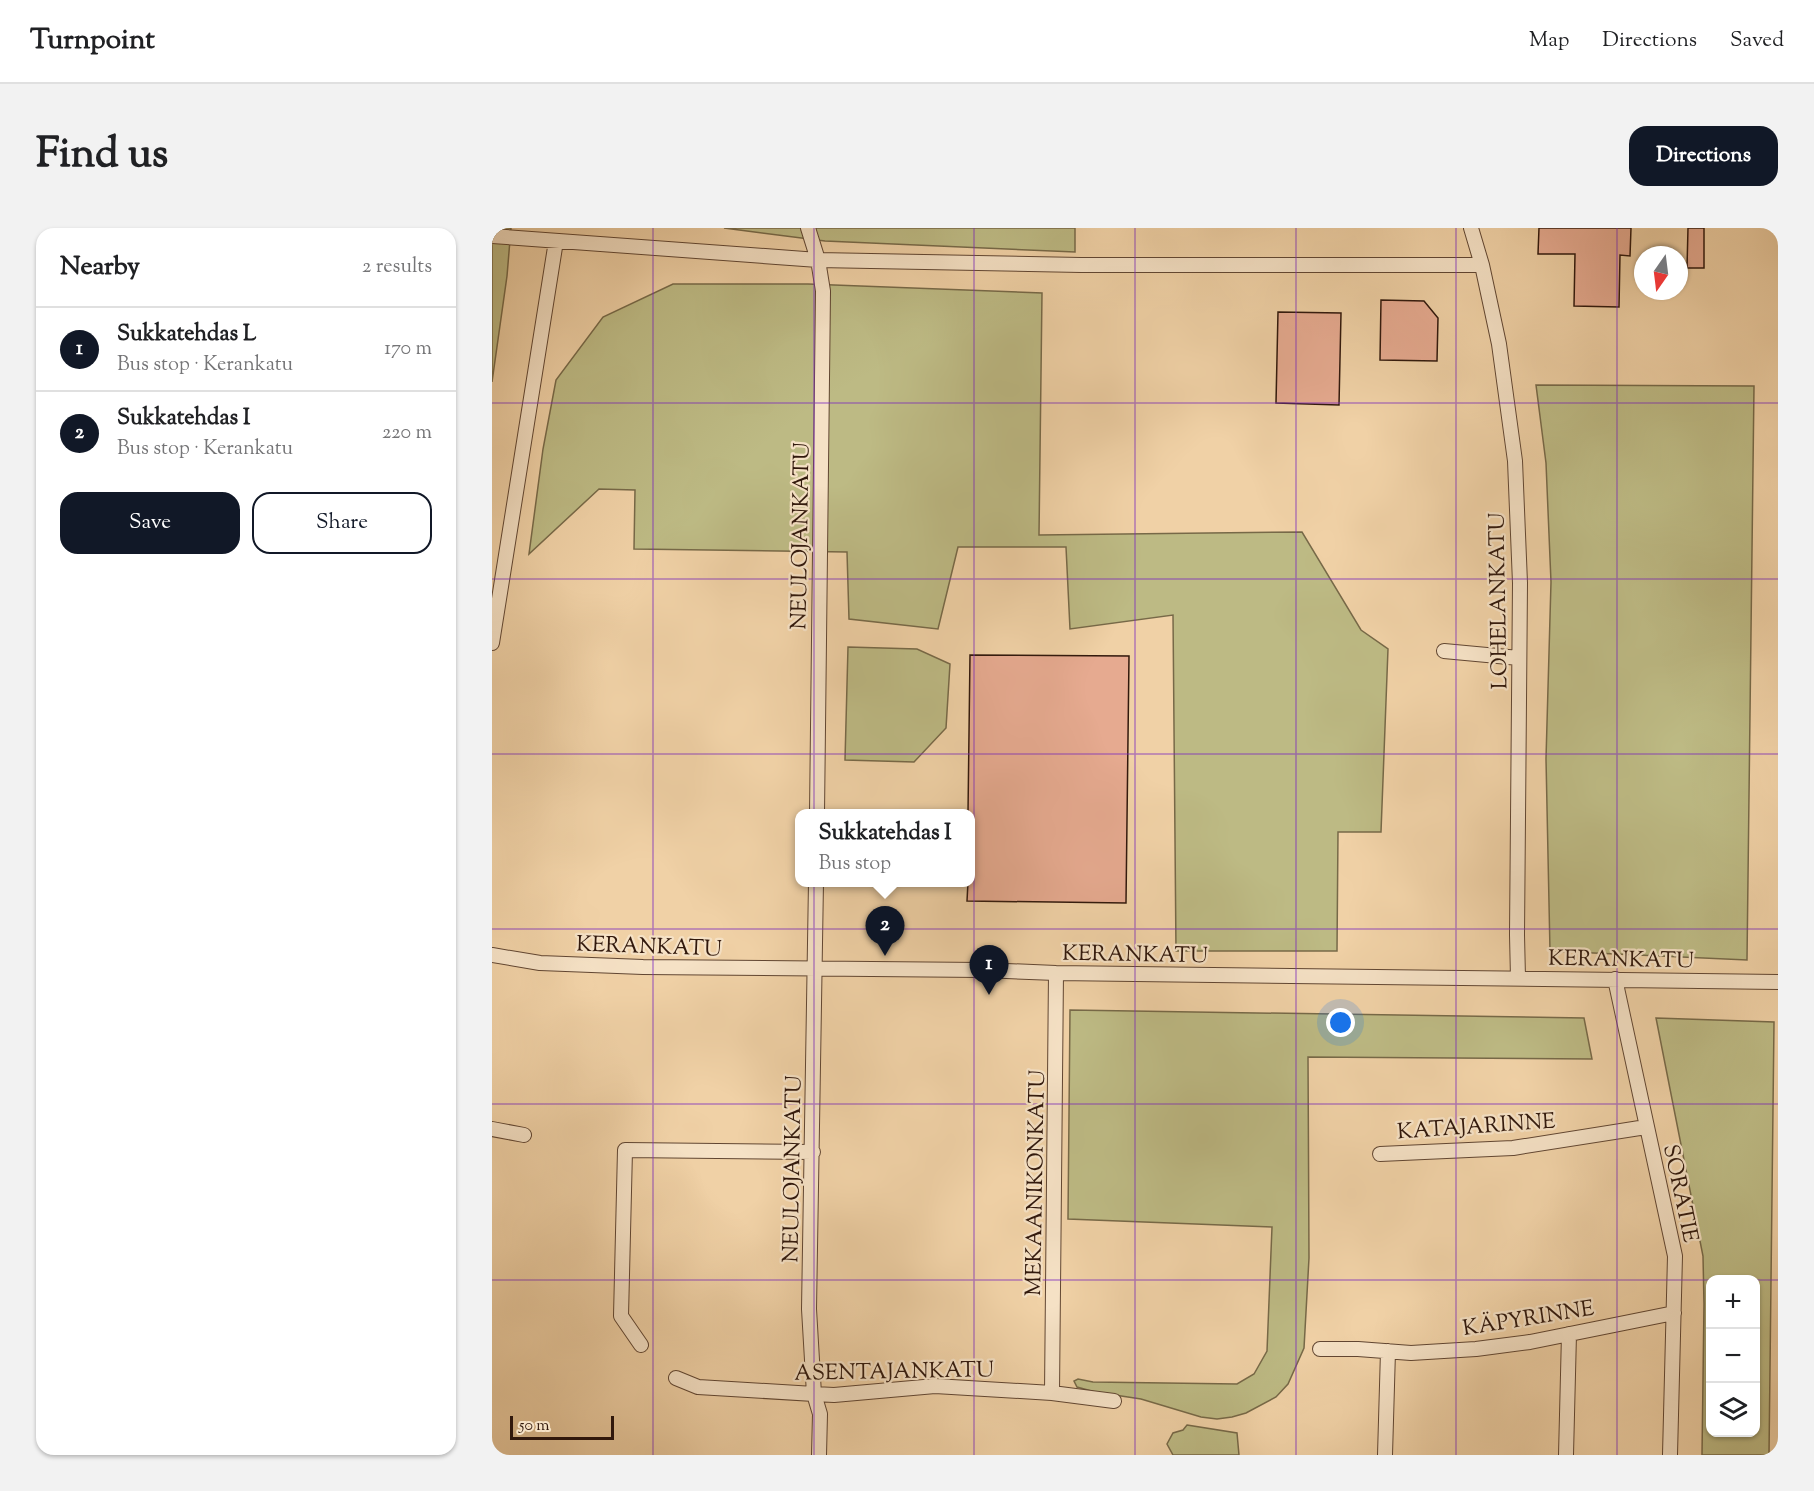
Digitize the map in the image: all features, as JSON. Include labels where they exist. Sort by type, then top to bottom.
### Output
[{"type":"street","name":"NEULOJANKATU","points":[[808,228],[818,260],[823,291],[817,809]]},
{"type":"street","name":"LOHELANKATU","points":[[1471,228],[1482,265],[1499,344],[1515,461],[1520,583],[1518,978]]},
{"type":"street","points":[[492,236],[818,260],[1081,265],[1482,265]]},
{"type":"street","points":[[492,643],[556,241]]},
{"type":"street","points":[[1444,651],[1519,658]]},
{"type":"street","name":"NEULOJANKATU","points":[[816,887],[809,1309],[814,1394],[820,1414],[819,1455]]},
{"type":"street","name":"KERANKATU","points":[[492,955],[540,963],[620,966],[1778,982]]},
{"type":"street","name":"MEKAANIKONKATU","points":[[1052,1393],[1056,973]]},
{"type":"street","name":"SORATIE","points":[[1615,979],[1675,1256],[1670,1455]]},
{"type":"street","name":"KATAJARINNE","points":[[1380,1154],[1513,1148],[1646,1126]]},
{"type":"street","points":[[492,1129],[524,1135]]},
{"type":"street","points":[[641,1346],[621,1316],[625,1150],[813,1152]]},
{"type":"street","name":"KÄPYRINNE","points":[[1320,1350],[1358,1349],[1411,1353],[1476,1349],[1530,1342],[1674,1313]]},
{"type":"street","points":[[1566,1455],[1569,1334]]},
{"type":"street","points":[[1385,1455],[1388,1351]]},
{"type":"street","name":"ASENTAJANKATU","points":[[676,1378],[698,1387],[814,1394],[834,1395],[935,1386],[1052,1393],[1114,1401]]},
{"type":"shaded area","points":[[492,228],[511,228],[507,276],[492,382]]},
{"type":"shaded area","points":[[724,228],[1075,228],[1075,252],[825,241]]},
{"type":"shaded area","points":[[673,284],[808,284],[1042,293],[1039,535],[1302,532],[1361,630],[1388,649],[1381,832],[1338,832],[1337,951],[1176,951],[1173,615],[1070,629],[1066,547],[958,547],[938,629],[849,619],[847,552],[634,549],[635,490],[599,489],[529,554],[543,449],[556,380],[603,317]]},
{"type":"shaded area","points":[[1536,385],[1754,386],[1747,960],[1550,951],[1546,759],[1551,582],[1546,463]]},
{"type":"shaded area","points":[[848,647],[917,649],[950,664],[946,728],[914,762],[845,760]]},
{"type":"shaded area","points":[[1070,1010],[1584,1018],[1592,1059],[1308,1057],[1309,1258],[1304,1348],[1288,1384],[1276,1397],[1246,1413],[1217,1419],[1201,1417],[1141,1399],[1095,1392],[1077,1387],[1074,1381],[1078,1379],[1093,1382],[1237,1384],[1254,1374],[1267,1351],[1272,1227],[1068,1219]]},
{"type":"shaded area","points":[[1656,1018],[1774,1022],[1769,1455],[1702,1455],[1703,1256]]},
{"type":"shaded area","points":[[1187,1425],[1237,1433],[1239,1455],[1173,1455],[1167,1444],[1173,1433],[1183,1430]]},
{"type":"building","points":[[1539,228],[1631,228],[1630,256],[1620,255],[1619,307],[1574,306],[1575,254],[1538,254]]},
{"type":"building","points":[[1688,228],[1704,228],[1704,268],[1688,268]]},
{"type":"building","points":[[1381,300],[1424,301],[1438,318],[1437,361],[1380,360]]},
{"type":"building","points":[[1278,312],[1341,313],[1339,405],[1276,403]]},
{"type":"building","points":[[970,655],[1129,656],[1126,903],[967,901],[968,887],[975,887],[975,809],[968,809]]},
{"type":"place","name":"Sukkatehdas I","points":[[885,956]]},
{"type":"place","name":"Sukkatehdas L","points":[[989,995]]}]
